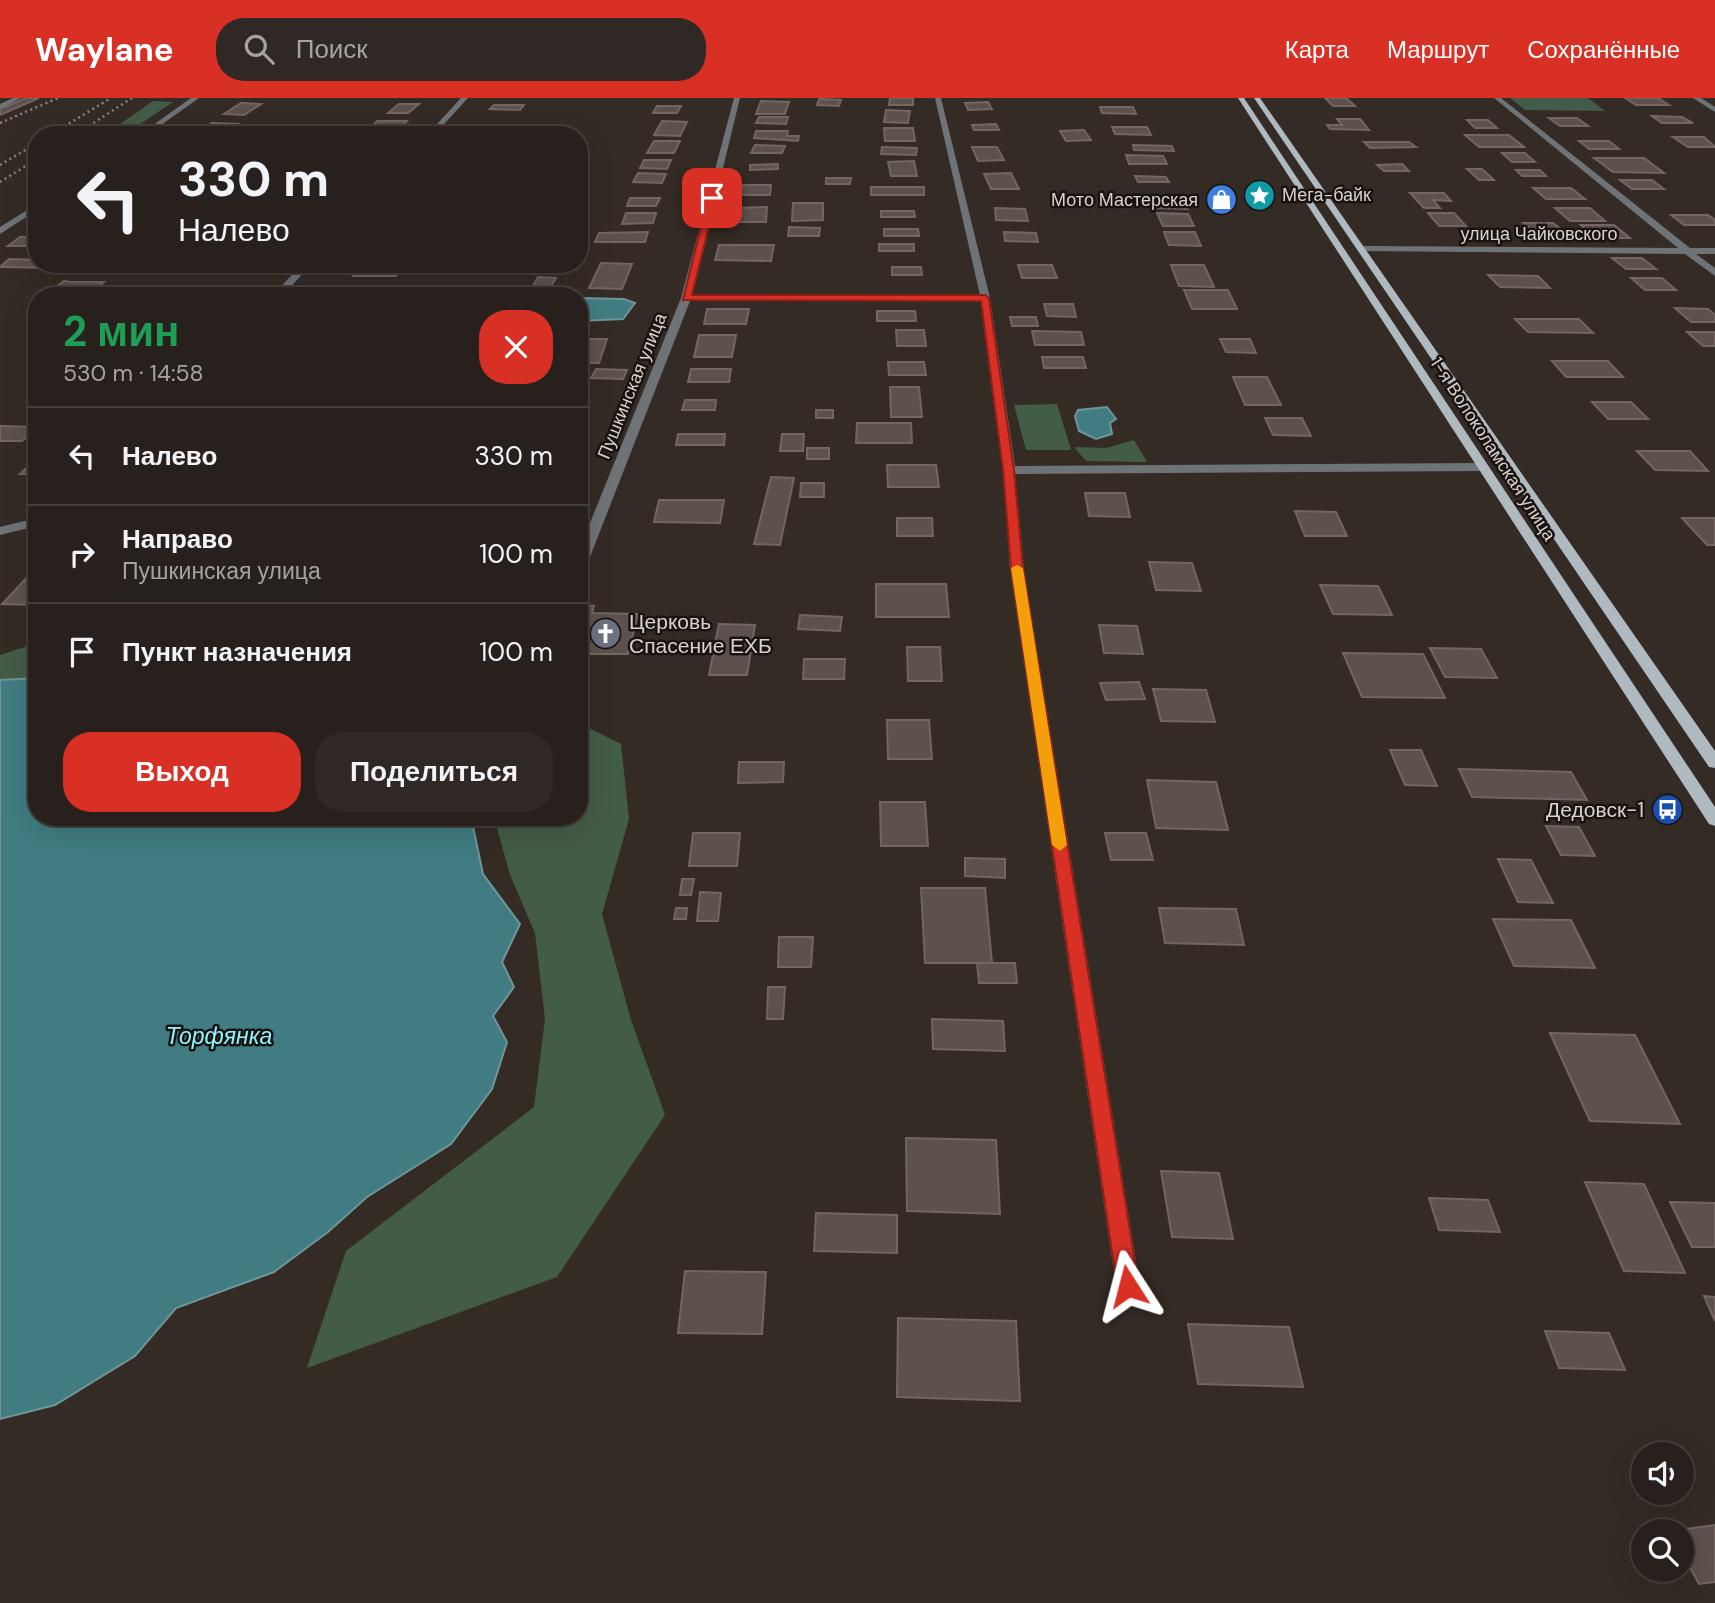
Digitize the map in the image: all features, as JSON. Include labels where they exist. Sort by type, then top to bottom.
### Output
[{"type":"main road","name":"1-я Волоколамская улица","points":[[1241,98],[1715,820]]},
{"type":"main road","name":"1-я Волоколамская улица","points":[[1258,98],[1715,763]]},
{"type":"street","points":[[0,107],[18,98]]},
{"type":"street","points":[[155,126],[196,98]]},
{"type":"street","points":[[439,126],[465,98]]},
{"type":"street","name":"Пушкинская улица","points":[[588,545],[687,298],[737,98]]},
{"type":"street","points":[[938,98],[985,298],[1009,470],[1017,569],[1128,1286]]},
{"type":"street","points":[[1497,98],[1715,273]]},
{"type":"street","points":[[1696,98],[1715,110]]},
{"type":"street","points":[[0,231],[28,212]]},
{"type":"street","name":"улица Чайковского","points":[[1364,249],[1715,251]]},
{"type":"street","points":[[285,287],[299,273]]},
{"type":"street","points":[[687,298],[985,298]]},
{"type":"street","points":[[1009,470],[1484,467]]},
{"type":"street","points":[[0,531],[28,524]]},
{"type":"green space","points":[[1510,98],[1588,98],[1605,111],[1525,110]]},
{"type":"green space","points":[[153,101],[173,102],[137,126],[117,126]]},
{"type":"green space","points":[[1057,404],[1071,450],[1026,450],[1014,405]]},
{"type":"green space","points":[[1134,440],[1147,462],[1086,461],[1074,447],[1106,448]]},
{"type":"green space","points":[[28,646],[28,678],[0,680],[0,655]]},
{"type":"green space","points":[[588,728],[621,744],[629,819],[602,914],[631,1020],[665,1115],[557,1277],[307,1368],[346,1251],[534,1107],[545,1019],[535,933],[510,875],[496,826],[588,826]]},
{"type":"water","points":[[588,298],[624,299],[635,303],[623,319],[588,321]]},
{"type":"water","points":[[1107,407],[1116,419],[1110,423],[1112,434],[1096,439],[1079,431],[1075,416],[1078,410]]},
{"type":"water","name":"Торфянка","points":[[28,678],[28,826],[473,826],[483,874],[520,924],[502,962],[514,987],[493,1016],[507,1042],[492,1089],[451,1144],[367,1197],[328,1232],[274,1272],[176,1308],[135,1356],[55,1405],[0,1419],[0,680]]},
{"type":"building","points":[[26,98],[39,98],[0,115],[0,109]]},
{"type":"building","points":[[890,98],[913,98],[913,105],[889,105]]},
{"type":"building","points":[[1325,98],[1346,98],[1355,106],[1333,106]]},
{"type":"building","points":[[1625,98],[1658,98],[1669,105],[1636,105]]},
{"type":"building","points":[[819,99],[841,100],[839,106],[817,105]]},
{"type":"building","points":[[761,101],[789,102],[785,114],[756,114]]},
{"type":"building","points":[[988,102],[992,109],[968,110],[965,103]]},
{"type":"building","points":[[241,103],[261,104],[244,115],[224,114]]},
{"type":"building","points":[[399,104],[419,104],[408,113],[388,113]]},
{"type":"building","points":[[494,105],[524,105],[520,110],[490,109]]},
{"type":"building","points":[[657,106],[681,106],[677,113],[653,113]]},
{"type":"building","points":[[1100,107],[1133,107],[1136,114],[1102,113]]},
{"type":"building","points":[[886,110],[910,111],[908,123],[884,122]]},
{"type":"building","points":[[1652,116],[1682,117],[1693,123],[1662,123]]},
{"type":"building","points":[[759,117],[788,117],[786,124],[756,123]]},
{"type":"building","points":[[1549,118],[1577,118],[1588,126],[1560,126]]},
{"type":"building","points":[[1337,119],[1360,119],[1369,130],[1330,129],[1327,125],[1342,125]]},
{"type":"building","points":[[1467,120],[1488,120],[1497,128],[1475,128]]},
{"type":"building","points":[[377,121],[407,121],[403,126],[373,126]]},
{"type":"building","points":[[662,121],[687,122],[680,136],[654,135]]},
{"type":"building","points":[[212,123],[238,124],[235,126],[208,126]]},
{"type":"building","points":[[996,124],[999,130],[974,130],[972,125]]},
{"type":"building","points":[[480,125],[512,125],[511,126]]},
{"type":"building","points":[[1112,127],[1147,127],[1151,135],[1115,134]]},
{"type":"building","points":[[884,128],[913,128],[915,141],[885,141]]},
{"type":"building","points":[[1084,130],[1091,140],[1066,141],[1060,131]]},
{"type":"building","points":[[756,131],[788,131],[787,136],[799,136],[798,141],[754,138]]},
{"type":"building","points":[[1465,135],[1509,135],[1524,147],[1479,147]]},
{"type":"building","points":[[1673,137],[1704,137],[1715,147],[1688,147]]},
{"type":"building","points":[[654,141],[680,141],[674,153],[647,153]]},
{"type":"building","points":[[1579,141],[1609,141],[1619,149],[1589,149]]},
{"type":"building","points":[[1364,142],[1409,142],[1416,147],[1370,148]]},
{"type":"building","points":[[755,145],[785,146],[782,153],[751,153]]},
{"type":"building","points":[[1133,145],[1172,146],[1174,151],[1134,150]]},
{"type":"building","points":[[882,147],[917,148],[916,155],[881,154]]},
{"type":"building","points":[[972,147],[997,147],[1004,160],[978,161]]},
{"type":"building","points":[[1502,153],[1525,153],[1535,162],[1512,162]]},
{"type":"building","points":[[1126,155],[1163,156],[1167,164],[1129,164]]},
{"type":"building","points":[[1594,158],[1644,158],[1664,173],[1613,172]]},
{"type":"building","points":[[644,160],[671,160],[667,169],[640,168]]},
{"type":"building","points":[[914,161],[917,176],[891,176],[888,162]]},
{"type":"building","points":[[778,164],[778,169],[750,170],[750,165]]},
{"type":"building","points":[[1402,164],[1409,171],[1384,171],[1377,165]]},
{"type":"building","points":[[1467,169],[1482,169],[1494,180],[1479,180]]},
{"type":"building","points":[[1516,170],[1540,170],[1546,176],[1522,176]]},
{"type":"building","points":[[638,173],[666,174],[662,183],[633,182]]},
{"type":"building","points":[[1011,173],[1019,189],[991,189],[984,174]]},
{"type":"building","points":[[1135,176],[1166,177],[1169,182],[1138,182]]},
{"type":"building","points":[[826,178],[851,178],[850,184],[826,184]]},
{"type":"building","points":[[1620,180],[1652,180],[1664,189],[1632,189]]},
{"type":"building","points":[[742,185],[771,185],[770,195],[741,195]]},
{"type":"building","points":[[871,187],[924,187],[924,195],[871,195]]},
{"type":"building","points":[[1533,188],[1571,188],[1585,199],[1546,199]]},
{"type":"building","points":[[1410,193],[1444,193],[1451,201],[1433,200],[1440,208],[1424,208]]},
{"type":"building","points":[[1153,197],[1183,197],[1188,209],[1157,208]]},
{"type":"building","points":[[630,198],[660,198],[656,206],[627,206]]},
{"type":"building","points":[[793,203],[823,203],[823,220],[792,221]]},
{"type":"building","points":[[767,207],[766,222],[735,222],[737,208]]},
{"type":"building","points":[[995,208],[1025,209],[1028,221],[996,220]]},
{"type":"building","points":[[1555,208],[1590,208],[1605,221],[1570,221]]},
{"type":"building","points":[[881,211],[914,211],[915,217],[881,217]]},
{"type":"building","points":[[626,213],[656,213],[653,223],[622,224]]},
{"type":"building","points":[[1157,213],[1188,214],[1194,226],[1163,226]]},
{"type":"building","points":[[1428,213],[1454,213],[1466,226],[1439,226]]},
{"type":"building","points":[[1671,215],[1708,215],[1715,220],[1715,225],[1684,225]]},
{"type":"building","points":[[1523,223],[1553,223],[1567,234],[1536,234]]},
{"type":"building","points":[[1581,225],[1614,225],[1630,238],[1596,238]]},
{"type":"building","points":[[789,227],[820,228],[819,236],[788,236]]},
{"type":"building","points":[[884,229],[918,229],[919,236],[884,236]]},
{"type":"building","points":[[648,232],[645,242],[595,242],[599,233]]},
{"type":"building","points":[[1004,232],[1036,233],[1038,242],[1005,241]]},
{"type":"building","points":[[1164,232],[1195,232],[1201,246],[1169,245]]},
{"type":"building","points":[[20,237],[28,237],[27,246],[8,246]]},
{"type":"building","points":[[879,244],[914,244],[914,251],[879,251]]},
{"type":"building","points":[[719,245],[774,245],[771,261],[715,260]]},
{"type":"building","points":[[1612,258],[1642,258],[1656,269],[1626,269]]},
{"type":"building","points":[[9,259],[28,260],[28,268],[0,267]]},
{"type":"building","points":[[601,263],[632,264],[622,289],[589,288]]},
{"type":"building","points":[[1018,265],[1052,265],[1057,278],[1022,278]]},
{"type":"building","points":[[1171,265],[1204,265],[1214,287],[1179,286]]},
{"type":"building","points":[[892,267],[921,267],[922,275],[892,275]]},
{"type":"building","points":[[355,273],[398,273],[396,276],[353,276]]},
{"type":"building","points":[[1488,275],[1538,276],[1550,288],[1500,287]]},
{"type":"building","points":[[538,277],[556,278],[551,287],[533,287]]},
{"type":"building","points":[[1631,278],[1662,278],[1676,290],[1645,290]]},
{"type":"building","points":[[64,281],[104,282],[98,287],[56,287]]},
{"type":"building","points":[[1184,290],[1228,290],[1237,309],[1192,309]]},
{"type":"building","points":[[1044,304],[1073,304],[1076,317],[1047,316]]},
{"type":"building","points":[[1675,308],[1708,309],[1715,315],[1715,322],[1691,322]]},
{"type":"building","points":[[707,309],[749,309],[746,324],[704,324]]},
{"type":"building","points":[[877,311],[915,311],[916,321],[877,321]]},
{"type":"building","points":[[1010,317],[1036,317],[1038,326],[1012,326]]},
{"type":"building","points":[[1515,319],[1579,319],[1593,333],[1528,332]]},
{"type":"building","points":[[896,330],[924,330],[926,346],[897,346]]},
{"type":"building","points":[[1032,331],[1081,332],[1084,345],[1035,345]]},
{"type":"building","points":[[1687,332],[1715,332],[1715,346],[1703,346]]},
{"type":"building","points":[[699,335],[736,335],[732,357],[694,357]]},
{"type":"building","points":[[588,339],[607,339],[599,363],[588,363]]},
{"type":"building","points":[[1220,339],[1250,339],[1256,353],[1226,352]]},
{"type":"building","points":[[1042,357],[1083,357],[1086,368],[1044,368]]},
{"type":"building","points":[[1552,361],[1608,361],[1623,377],[1566,377]]},
{"type":"building","points":[[888,362],[924,362],[926,375],[889,375]]},
{"type":"building","points":[[596,369],[627,370],[623,379],[591,378]]},
{"type":"building","points":[[691,369],[731,369],[729,382],[688,382]]},
{"type":"building","points":[[1233,377],[1267,377],[1281,405],[1245,405]]},
{"type":"building","points":[[890,387],[919,387],[922,417],[891,417]]},
{"type":"building","points":[[685,400],[716,400],[715,410],[682,410]]},
{"type":"building","points":[[1592,402],[1631,402],[1648,419],[1608,419]]},
{"type":"building","points":[[816,410],[833,410],[833,418],[816,418]]},
{"type":"building","points":[[1265,418],[1302,418],[1311,436],[1273,435]]},
{"type":"building","points":[[857,423],[911,423],[912,443],[856,443]]},
{"type":"building","points":[[0,426],[28,427],[28,436],[22,441],[0,441]]},
{"type":"building","points":[[678,434],[725,434],[724,445],[676,445]]},
{"type":"building","points":[[782,434],[804,434],[803,451],[780,451]]},
{"type":"building","points":[[807,448],[829,448],[829,459],[807,459]]},
{"type":"building","points":[[1637,451],[1690,451],[1708,471],[1655,470]]},
{"type":"building","points":[[887,465],[936,465],[939,487],[888,487]]},
{"type":"building","points":[[771,477],[794,478],[780,545],[754,544]]},
{"type":"building","points":[[801,483],[824,483],[824,497],[800,497]]},
{"type":"building","points":[[1085,493],[1125,493],[1130,517],[1089,516]]},
{"type":"building","points":[[659,500],[724,500],[720,523],[654,522]]},
{"type":"building","points":[[1295,511],[1336,512],[1347,536],[1305,536]]},
{"type":"building","points":[[897,518],[932,518],[933,536],[897,536]]},
{"type":"building","points":[[1682,518],[1715,518],[1715,545],[1707,545]]},
{"type":"building","points":[[1149,562],[1192,563],[1201,591],[1156,590]]},
{"type":"building","points":[[28,576],[28,605],[2,604]]},
{"type":"building","points":[[876,584],[946,584],[949,617],[876,617]]},
{"type":"building","points":[[1320,585],[1378,586],[1392,615],[1333,614]]},
{"type":"building","name":"Церковь Спасение ЕХБ","points":[[588,606],[594,606],[592,613],[638,614],[628,654],[588,654]]},
{"type":"building","points":[[800,615],[842,617],[840,631],[798,629]]},
{"type":"building","points":[[719,624],[755,625],[747,675],[709,675]]},
{"type":"building","points":[[1099,625],[1137,626],[1143,654],[1104,653]]},
{"type":"building","points":[[907,647],[940,647],[942,681],[908,681]]},
{"type":"building","points":[[1430,648],[1481,649],[1497,678],[1445,677]]},
{"type":"building","points":[[1343,653],[1423,654],[1445,698],[1362,697]]},
{"type":"building","points":[[804,659],[845,659],[844,679],[803,679]]},
{"type":"building","points":[[1139,682],[1145,699],[1106,700],[1100,683]]},
{"type":"building","points":[[1153,689],[1206,690],[1215,722],[1161,721]]},
{"type":"building","points":[[887,720],[929,720],[932,759],[888,759]]},
{"type":"building","points":[[1390,750],[1421,750],[1437,786],[1405,785]]},
{"type":"building","points":[[739,762],[784,762],[783,782],[738,783]]},
{"type":"building","points":[[1459,769],[1571,772],[1587,800],[1472,797]]},
{"type":"building","points":[[1147,780],[1216,782],[1228,830],[1156,828]]},
{"type":"building","points":[[880,802],[925,802],[928,846],[881,846]]},
{"type":"building","points":[[1546,826],[1579,827],[1595,856],[1561,855]]},
{"type":"building","points":[[693,833],[740,833],[737,866],[689,866]]},
{"type":"building","points":[[1105,833],[1146,833],[1153,860],[1111,860]]},
{"type":"building","points":[[965,858],[1005,859],[1005,878],[965,876]]},
{"type":"building","points":[[1498,859],[1531,860],[1553,903],[1518,902]]},
{"type":"building","points":[[682,879],[694,879],[691,895],[680,895]]},
{"type":"building","points":[[921,888],[985,888],[992,963],[925,963]]},
{"type":"building","points":[[700,892],[721,893],[718,921],[697,921]]},
{"type":"building","points":[[676,908],[687,908],[686,919],[674,919]]},
{"type":"building","points":[[1159,908],[1236,909],[1244,945],[1165,943]]},
{"type":"building","points":[[1493,919],[1571,920],[1595,968],[1514,966]]},
{"type":"building","points":[[779,937],[813,937],[811,967],[778,967]]},
{"type":"building","points":[[977,963],[1015,963],[1017,983],[979,983]]},
{"type":"building","points":[[768,987],[785,987],[783,1019],[767,1019]]},
{"type":"building","points":[[932,1019],[1003,1021],[1005,1051],[933,1049]]},
{"type":"building","points":[[1550,1033],[1635,1035],[1680,1124],[1590,1121]]},
{"type":"building","points":[[906,1138],[996,1140],[1000,1214],[907,1211]]},
{"type":"building","points":[[1161,1171],[1219,1173],[1233,1239],[1172,1237]]},
{"type":"building","points":[[1585,1182],[1644,1184],[1685,1273],[1624,1271]]},
{"type":"building","points":[[1429,1198],[1488,1200],[1500,1232],[1439,1230]]},
{"type":"building","points":[[1670,1202],[1715,1203],[1715,1247],[1692,1247]]},
{"type":"building","points":[[816,1213],[897,1215],[897,1253],[814,1251]]},
{"type":"building","points":[[685,1271],[766,1272],[762,1334],[678,1333]]},
{"type":"building","points":[[1704,1296],[1715,1297],[1715,1321]]},
{"type":"building","points":[[898,1318],[1016,1321],[1020,1401],[897,1397]]},
{"type":"building","points":[[1188,1324],[1289,1327],[1303,1387],[1198,1384]]},
{"type":"building","points":[[1545,1331],[1609,1333],[1625,1370],[1559,1368]]},
{"type":"building","points":[[1715,1525],[1715,1582],[1699,1584],[1694,1575],[1694,1528]]},
{"type":"railway","points":[[0,123],[58,98]]},
{"type":"railway","points":[[65,126],[111,98]]},
{"type":"railway","points":[[89,126],[132,98]]},
{"type":"railway","points":[[0,165],[28,148]]},
{"type":"railway","points":[[0,182],[28,165]]},
{"type":"slow traffic","points":[[1017,568],[1060,845]]},
{"type":"place","name":"Мега-байк","points":[[1259,195]]},
{"type":"place","name":"Мото Мастерская","points":[[1221,200]]},
{"type":"place","name":"Церковь Спасение ЕХБ","points":[[606,634]]},
{"type":"place","name":"Дедовск-1","points":[[1667,810]]},
{"type":"route","points":[[712,198],[687,298],[985,298],[1009,470],[1017,569],[1128,1286]]}]
